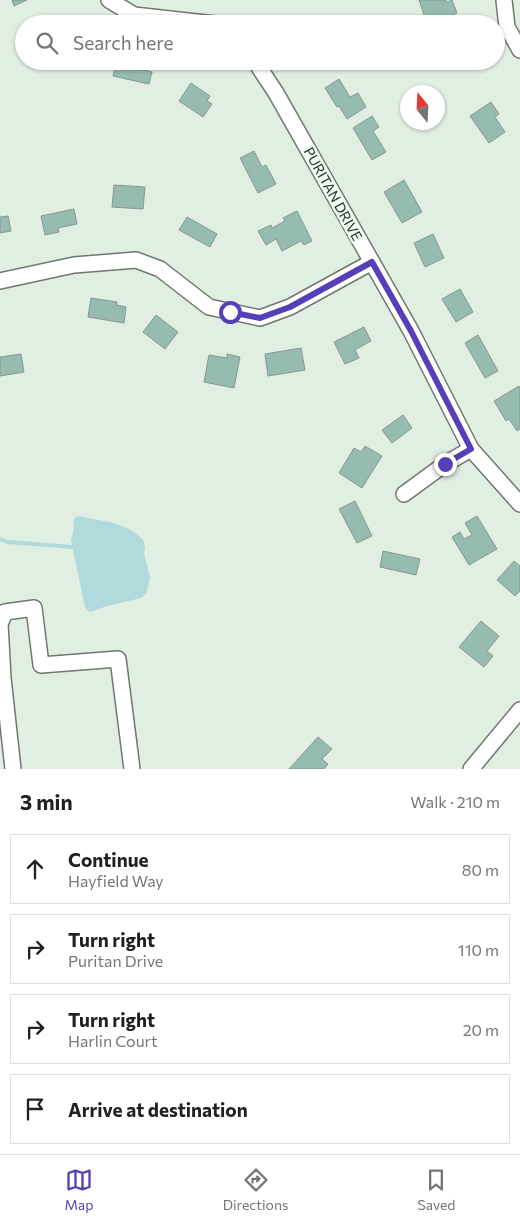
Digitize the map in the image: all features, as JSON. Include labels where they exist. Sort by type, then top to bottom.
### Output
[{"type":"street","points":[[109,0],[134,15]]},
{"type":"street","points":[[504,0],[507,27],[520,50]]},
{"type":"street","name":"PURITAN DRIVE","points":[[261,70],[276,93],[411,331],[471,449],[520,504]]},
{"type":"street","points":[[0,281],[74,265],[136,260],[160,269],[209,307],[260,318],[290,307],[372,262]]},
{"type":"street","points":[[404,494],[445,464],[471,449]]},
{"type":"street","points":[[13,769],[3,678],[0,624],[5,612],[34,608],[41,665],[118,659],[132,769]]},
{"type":"street","points":[[471,769],[520,710]]},
{"type":"water","points":[[78,516],[114,523],[131,530],[141,538],[144,542],[144,553],[150,578],[146,594],[141,598],[90,612],[85,608],[71,540],[74,519]]},
{"type":"building","points":[[12,0],[27,0],[14,6]]},
{"type":"building","points":[[419,0],[446,0],[447,2],[452,0],[457,13],[452,15],[424,15]]},
{"type":"building","points":[[114,70],[144,70],[152,72],[149,84],[113,76]]},
{"type":"building","points":[[339,79],[350,97],[358,93],[366,107],[347,119],[325,88]]},
{"type":"building","points":[[191,83],[210,96],[207,101],[212,104],[203,117],[179,101]]},
{"type":"building","points":[[491,102],[499,114],[495,117],[505,132],[489,143],[470,116]]},
{"type":"building","points":[[372,116],[379,127],[373,131],[386,152],[372,160],[353,128]]},
{"type":"building","points":[[254,151],[262,167],[266,165],[276,184],[258,193],[240,158]]},
{"type":"building","points":[[404,180],[422,212],[402,223],[384,192]]},
{"type":"building","points":[[114,185],[145,187],[143,209],[112,207]]},
{"type":"building","points":[[74,209],[77,224],[58,228],[59,232],[45,235],[41,216]]},
{"type":"building","points":[[297,211],[312,241],[304,245],[301,241],[282,251],[276,239],[266,245],[258,231],[271,225],[272,228],[285,221],[283,218]]},
{"type":"building","points":[[8,216],[11,231],[0,233],[0,217]]},
{"type":"building","points":[[187,217],[217,234],[210,247],[179,230]]},
{"type":"building","points":[[433,234],[444,258],[425,267],[414,243]]},
{"type":"building","points":[[460,289],[473,312],[456,322],[442,299]]},
{"type":"building","points":[[91,298],[117,302],[117,305],[126,307],[124,323],[88,317]]},
{"type":"building","points":[[156,315],[178,332],[165,349],[143,332]]},
{"type":"building","points":[[364,327],[371,341],[355,350],[359,358],[345,364],[334,342]]},
{"type":"building","points":[[478,335],[498,371],[485,378],[465,343]]},
{"type":"building","points":[[301,348],[305,370],[268,376],[265,354]]},
{"type":"building","points":[[21,354],[24,372],[0,376],[0,357]]},
{"type":"building","points":[[227,354],[240,357],[234,388],[204,382],[209,355],[227,358]]},
{"type":"building","points":[[519,386],[520,429],[517,431],[509,419],[506,421],[494,401]]},
{"type":"building","points":[[403,415],[412,428],[392,443],[382,430]]},
{"type":"building","points":[[365,446],[382,456],[362,488],[339,473],[354,448],[361,452]]},
{"type":"building","points":[[355,501],[372,536],[357,543],[339,509]]},
{"type":"building","points":[[477,516],[497,549],[469,565],[452,537],[460,532],[464,539],[472,535],[465,523]]},
{"type":"building","points":[[383,551],[420,559],[416,575],[380,567]]},
{"type":"building","points":[[514,561],[520,566],[520,591],[515,596],[497,580]]},
{"type":"building","points":[[481,621],[499,636],[487,651],[493,656],[484,667],[459,647]]},
{"type":"building","points":[[318,737],[332,749],[322,759],[328,764],[324,769],[289,769]]},
{"type":"waterway","points":[[0,539],[8,542],[72,547]]},
{"type":"route","points":[[230,312],[260,318],[290,307],[372,262],[411,331],[471,449],[445,464]]}]
